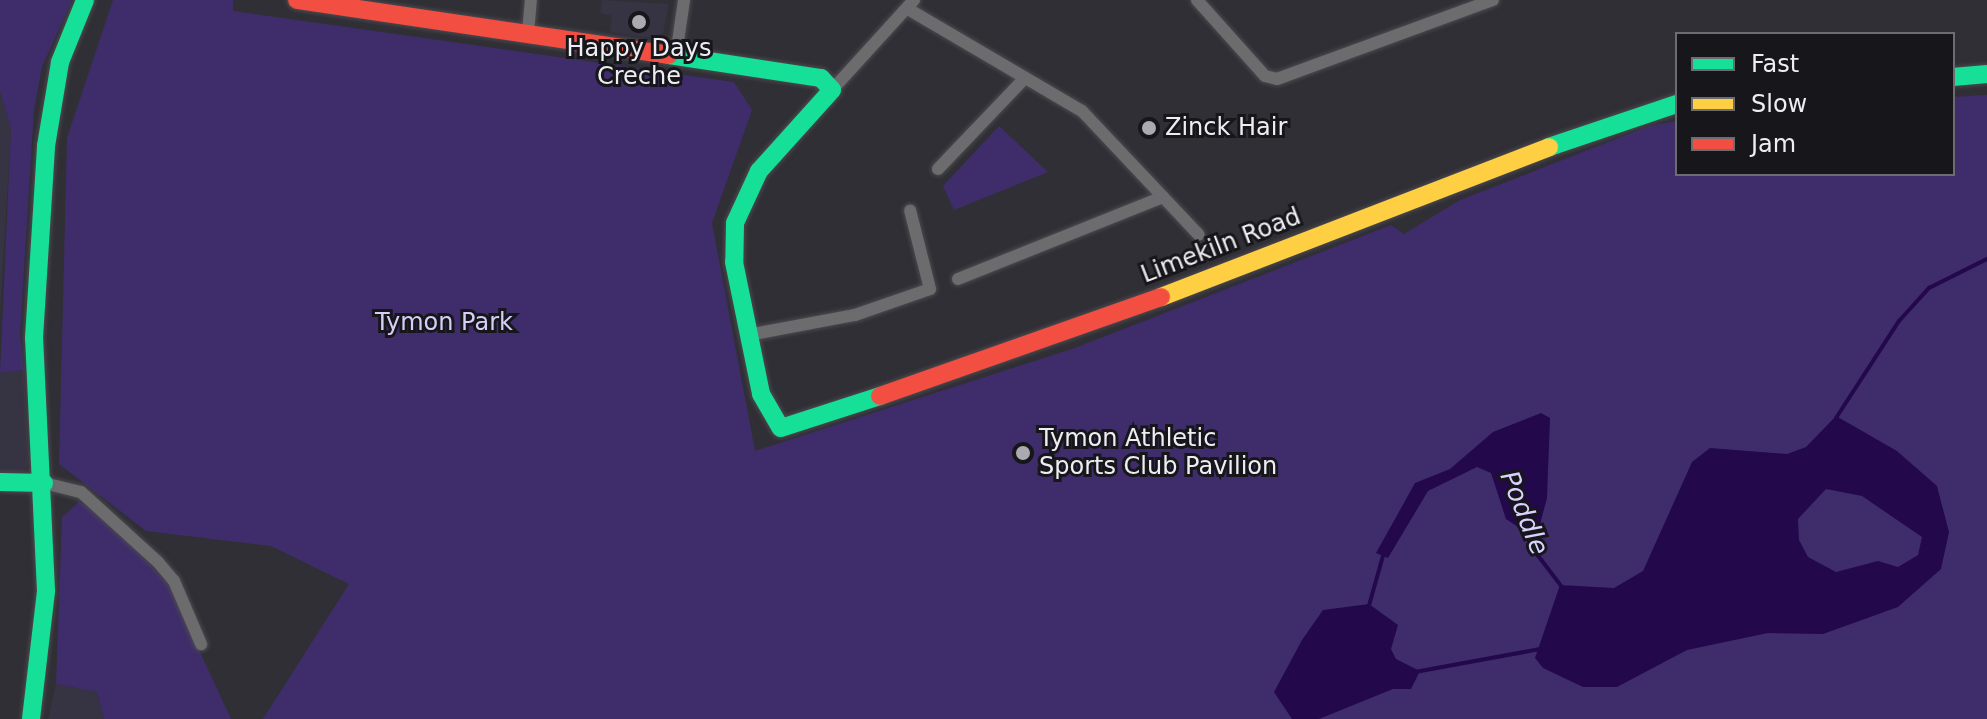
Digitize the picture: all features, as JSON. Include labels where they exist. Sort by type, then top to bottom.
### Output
[{"type":"street","points":[[31,719],[44,641],[44,483],[34,338],[46,146],[60,62],[85,0]]},
{"type":"street","points":[[297,0],[383,6],[528,33],[821,78],[832,90]]},
{"type":"street","points":[[528,33],[531,0]]},
{"type":"street","points":[[676,55],[684,0]]},
{"type":"street","points":[[1197,0],[1265,76],[1277,79],[1493,0]]},
{"type":"street","points":[[910,210],[930,289],[855,315],[748,335],[734,262],[738,211],[759,171],[911,5],[1082,111],[1199,235]]},
{"type":"street","points":[[1955,77],[1987,74]]},
{"type":"street","points":[[938,169],[1025,78]]},
{"type":"street","name":"Limekiln Road","points":[[748,335],[761,394],[781,428],[1025,349],[1543,149],[1675,105]]},
{"type":"street","points":[[958,279],[1163,197]]},
{"type":"street","points":[[0,482],[44,483],[81,492],[158,562],[174,581],[201,644]]},
{"type":"shaded area","name":"Happy Days Creche","points":[[602,0],[669,4],[663,33],[651,38],[610,32],[612,16],[600,13]]},
{"type":"shaded area","points":[[0,91],[11,128],[0,317]]},
{"type":"shaded area","points":[[24,370],[28,464],[25,472],[0,472],[0,373]]},
{"type":"shaded area","points":[[56,684],[97,692],[104,719],[48,719]]},
{"type":"green space","points":[[0,0],[72,0],[42,67],[34,109],[20,334],[24,370],[0,373],[11,128],[0,91]]},
{"type":"green space","name":"Tymon Park","points":[[113,0],[233,0],[233,11],[734,82],[752,110],[712,223],[755,451],[1075,348],[1391,225],[1404,234],[1460,200],[1649,126],[1675,121],[1675,176],[1955,176],[1955,97],[1987,95],[1987,719],[263,719],[349,584],[271,546],[146,531],[59,464],[67,138]]},
{"type":"green space","points":[[999,126],[1048,172],[954,210],[943,186]]},
{"type":"green space","points":[[79,502],[95,509],[168,583],[231,719],[104,719],[97,692],[56,684],[62,517]]},
{"type":"water","points":[[1541,413],[1550,418],[1547,498],[1536,539],[1506,519],[1491,473],[1477,467],[1428,491],[1388,558],[1376,553],[1415,483],[1450,469],[1493,432]]},
{"type":"water","points":[[1836,416],[1897,451],[1937,486],[1949,532],[1941,569],[1898,607],[1823,634],[1768,633],[1687,650],[1617,687],[1583,687],[1543,668],[1535,658],[1560,585],[1614,588],[1643,571],[1692,462],[1710,448],[1787,454],[1806,447]],"holes":[[[1826,489],[1862,496],[1922,537],[1918,555],[1898,567],[1878,561],[1836,572],[1808,557],[1799,540],[1798,519]]]},
{"type":"water","points":[[1369,604],[1398,625],[1391,649],[1396,659],[1420,671],[1411,689],[1393,689],[1319,719],[1292,719],[1274,692],[1302,640],[1323,610]]},
{"type":"waterway","name":"Poddle","points":[[1836,418],[1899,321],[1929,288],[1987,259]]},
{"type":"waterway","name":"Poddle","points":[[1535,537],[1536,553],[1562,587]]},
{"type":"waterway","name":"Poddle","points":[[1368,609],[1383,556]]},
{"type":"waterway","name":"Poddle","points":[[1415,672],[1540,649]]},
{"type":"traffic: fast","points":[[31,719],[46,591],[34,338],[46,146],[60,62],[85,0]]},
{"type":"traffic: fast","points":[[669,55],[821,78],[832,90],[759,171],[735,223],[734,262],[761,394],[781,428],[880,396]]},
{"type":"traffic: fast","points":[[1955,77],[1987,74]]},
{"type":"traffic: fast","points":[[1549,147],[1675,105]]},
{"type":"traffic: fast","points":[[0,482],[44,483]]},
{"type":"traffic: slow","points":[[1161,297],[1549,147]]},
{"type":"traffic: jam","points":[[297,0],[669,55]]},
{"type":"traffic: jam","points":[[880,396],[1161,297]]},
{"type":"place","name":"Happy Days Creche","points":[[639,22]]},
{"type":"place","name":"Zinck Hair","points":[[1149,128]]},
{"type":"place","name":"Tymon Athletic Sports Club Pavilion","points":[[1023,453]]}]
